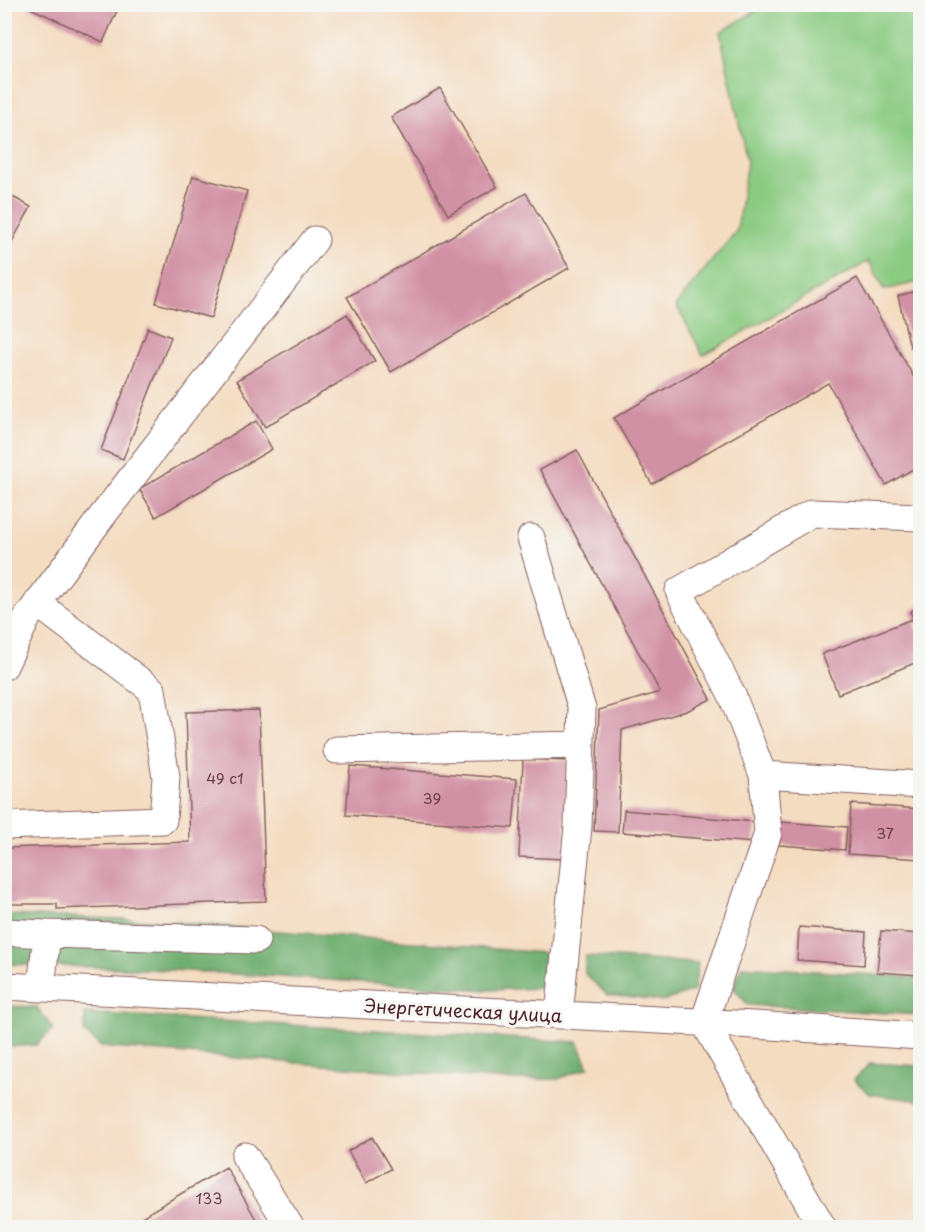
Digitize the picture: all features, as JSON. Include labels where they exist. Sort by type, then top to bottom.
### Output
[{"type":"street","points":[[4,666],[28,616],[315,240]]},
{"type":"street","points":[[823,1227],[704,1022],[768,833],[763,775],[732,695],[679,591],[812,513],[921,517]]},
{"type":"street","points":[[531,538],[582,709],[578,827],[559,1015]]},
{"type":"street","points":[[4,826],[163,820],[166,777],[152,690],[38,603]]},
{"type":"street","points":[[337,750],[580,744]]},
{"type":"street","points":[[763,775],[921,786]]},
{"type":"street","points":[[4,932],[256,940]]},
{"type":"street","points":[[41,988],[47,934]]},
{"type":"street","name":"Энергетическая улица","points":[[4,986],[704,1022],[921,1036]]},
{"type":"street","points":[[245,1156],[291,1227]]},
{"type":"green space","points":[[766,5],[920,5],[920,282],[884,290],[869,261],[703,355],[676,305],[737,230],[747,161],[720,32]]},
{"type":"green space","points":[[5,915],[148,920],[545,953],[540,988],[487,990],[171,970],[5,964]]},
{"type":"green space","points":[[585,956],[698,963],[694,991],[664,1001],[607,995],[585,974]]},
{"type":"green space","points":[[742,966],[920,978],[920,1015],[748,1005],[733,987]]},
{"type":"green space","points":[[5,1006],[37,1007],[53,1029],[36,1045],[5,1047]]},
{"type":"green space","points":[[85,1013],[578,1042],[589,1067],[558,1079],[506,1080],[101,1047],[84,1032]]},
{"type":"green space","points":[[870,1063],[920,1066],[920,1101],[870,1094],[854,1080]]},
{"type":"building","points":[[22,4],[120,4],[103,42]]},
{"type":"building","points":[[440,88],[497,187],[448,215],[391,117]]},
{"type":"building","points":[[193,176],[247,191],[211,318],[156,303]]},
{"type":"building","points":[[4,192],[31,207],[8,249],[4,248]]},
{"type":"building","points":[[526,193],[569,268],[391,372],[347,297]]},
{"type":"building","points":[[857,278],[920,388],[920,465],[886,485],[828,383],[652,484],[614,418]]},
{"type":"building","points":[[920,290],[920,344],[910,347],[898,296]]},
{"type":"building","points":[[347,314],[375,361],[265,427],[237,380]]},
{"type":"building","points":[[148,328],[171,337],[123,459],[101,450]]},
{"type":"building","points":[[256,421],[272,449],[156,517],[139,489]]},
{"type":"building","points":[[577,450],[711,699],[687,711],[622,730],[618,832],[594,831],[599,710],[660,692],[540,470]]},
{"type":"building","points":[[920,605],[920,629],[910,612]]},
{"type":"building","points":[[912,619],[920,640],[920,661],[838,694],[822,654]]},
{"type":"building","points":[[259,710],[266,901],[57,909],[57,904],[4,904],[4,848],[190,842],[186,712]]},
{"type":"building","points":[[523,759],[568,761],[564,859],[519,857]]},
{"type":"building","points":[[350,766],[517,779],[513,828],[346,815]]},
{"type":"building","points":[[851,804],[920,809],[920,859],[848,854]]},
{"type":"building","points":[[624,810],[756,822],[754,843],[622,832]]},
{"type":"building","points":[[781,822],[847,827],[845,850],[779,845]]},
{"type":"building","points":[[799,927],[866,932],[864,965],[797,960]]},
{"type":"building","points":[[881,931],[920,934],[920,975],[877,972]]},
{"type":"building","points":[[372,1137],[391,1169],[366,1183],[348,1151]]},
{"type":"building","points":[[226,1167],[261,1228],[123,1228]]}]
